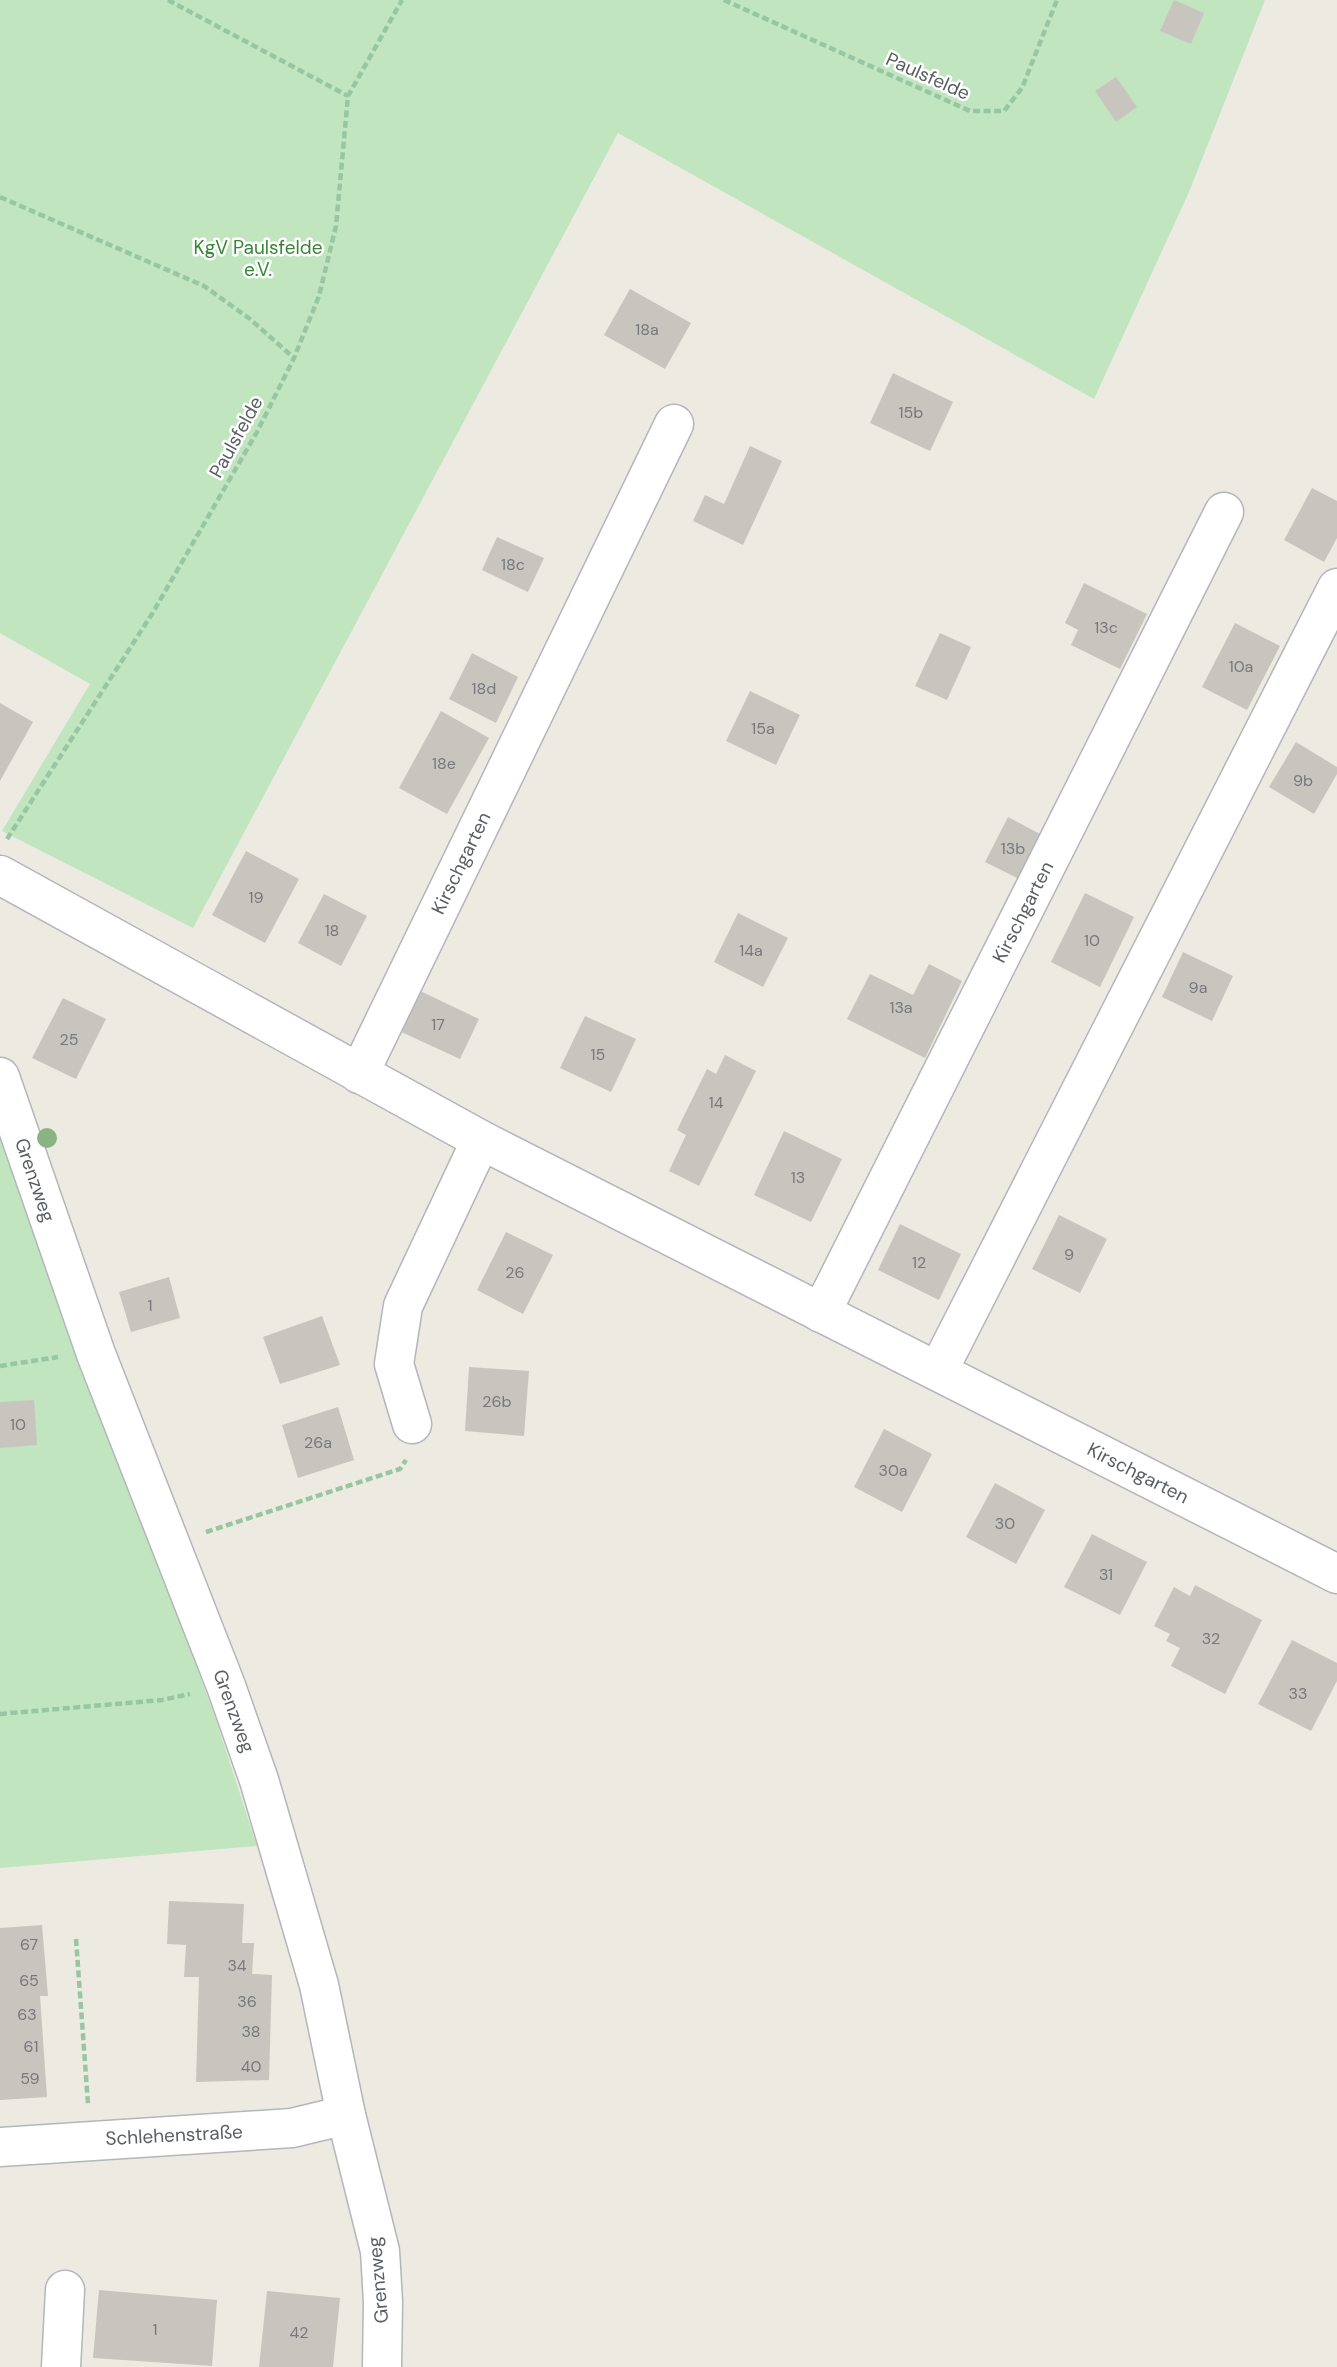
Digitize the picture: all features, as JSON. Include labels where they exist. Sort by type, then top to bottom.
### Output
[{"type":"street","name":"Kirschgarten","points":[[359,1074],[674,425]]},
{"type":"street","name":"Kirschgarten","points":[[821,1312],[1224,512]]},
{"type":"street","points":[[938,1371],[1337,588]]},
{"type":"street","name":"Kirschgarten","points":[[2,860],[359,1074],[481,1140],[1337,1574]]},
{"type":"street","name":"Grenzweg","points":[[0,1077],[96,1354],[226,1686],[259,1780],[319,1985],[346,2115],[380,2251],[383,2302],[382,2367]]},
{"type":"street","points":[[412,1424],[394,1364],[403,1306],[481,1140]]},
{"type":"street","name":"Schlehenstraße","points":[[0,2147],[292,2129],[346,2115]]},
{"type":"street","points":[[61,2367],[65,2290]]},
{"type":"path","points":[[168,0],[348,96]]},
{"type":"path","name":"Paulsfelde","points":[[2,860],[152,614],[257,432],[294,358],[319,296],[336,226],[348,96],[402,0]]},
{"type":"path","name":"Paulsfelde","points":[[729,1],[970,111],[1004,111],[1022,88],[1057,0]]},
{"type":"path","points":[[0,197],[204,286],[250,319],[294,358]]},
{"type":"path","points":[[0,1366],[47,1358],[96,1354]]},
{"type":"path","points":[[171,1545],[400,1469],[406,1461],[412,1424]]},
{"type":"path","points":[[0,1714],[162,1700],[226,1686]]},
{"type":"path","points":[[76,1939],[90,2140]]},
{"type":"green space","name":"KgV Paulsfelde e.V.","points":[[0,0],[1265,0],[1189,192],[1094,399],[618,133],[193,928],[2,831],[90,684],[0,633]]},
{"type":"green space","points":[[0,1125],[19,1186],[214,1714],[257,1846],[0,1868]]},
{"type":"building","points":[[1174,0],[1204,13],[1191,44],[1160,31]]},
{"type":"building","points":[[1116,77],[1137,107],[1116,122],[1095,91]]},
{"type":"building","points":[[630,289],[691,323],[665,369],[604,335]]},
{"type":"building","points":[[893,373],[953,402],[930,451],[870,423]]},
{"type":"building","points":[[750,446],[782,461],[743,545],[693,521],[705,495],[724,504]]},
{"type":"building","points":[[1312,488],[1337,501],[1337,538],[1324,562],[1284,540]]},
{"type":"building","points":[[497,537],[544,558],[528,592],[482,570]]},
{"type":"building","points":[[1084,583],[1147,614],[1120,669],[1071,645],[1078,630],[1065,623]]},
{"type":"building","points":[[1235,623],[1280,646],[1247,710],[1202,687]]},
{"type":"building","points":[[940,633],[971,647],[947,700],[915,686]]},
{"type":"building","points":[[472,653],[518,677],[496,723],[449,699]]},
{"type":"building","points":[[750,691],[800,715],[776,765],[726,741]]},
{"type":"building","points":[[0,703],[33,722],[0,781]]},
{"type":"building","points":[[441,711],[489,738],[447,814],[399,788]]},
{"type":"building","points":[[1296,742],[1337,767],[1337,774],[1314,814],[1269,787]]},
{"type":"building","points":[[1008,817],[1042,835],[1019,879],[985,862]]},
{"type":"building","points":[[246,851],[299,879],[265,943],[212,915]]},
{"type":"building","points":[[1085,893],[1134,917],[1100,987],[1051,962]]},
{"type":"building","points":[[324,894],[367,916],[341,966],[298,943]]},
{"type":"building","points":[[738,913],[788,938],[763,987],[714,962]]},
{"type":"building","points":[[1183,952],[1233,976],[1212,1021],[1162,997]]},
{"type":"building","points":[[929,964],[962,981],[925,1058],[847,1019],[870,974],[913,995]]},
{"type":"building","points":[[416,989],[479,1019],[460,1059],[397,1030]]},
{"type":"building","points":[[63,998],[106,1019],[76,1079],[32,1058]]},
{"type":"building","points":[[585,1016],[636,1039],[611,1092],[560,1068]]},
{"type":"building","points":[[725,1055],[756,1071],[699,1186],[669,1171],[686,1135],[677,1130],[707,1069],[716,1074]]},
{"type":"building","points":[[784,1131],[842,1159],[811,1222],[754,1195]]},
{"type":"building","points":[[1059,1215],[1107,1239],[1080,1293],[1032,1269]]},
{"type":"building","points":[[900,1224],[961,1254],[939,1300],[878,1270]]},
{"type":"building","points":[[506,1232],[553,1255],[523,1314],[477,1290]]},
{"type":"building","points":[[169,1277],[180,1318],[131,1332],[119,1292]]},
{"type":"building","points":[[322,1316],[340,1365],[280,1384],[263,1337]]},
{"type":"building","points":[[469,1367],[529,1371],[524,1436],[465,1431]]},
{"type":"building","points":[[34,1400],[37,1445],[0,1448],[0,1402]]},
{"type":"building","points":[[338,1407],[354,1460],[298,1478],[282,1425]]},
{"type":"building","points":[[884,1429],[932,1454],[902,1512],[854,1487]]},
{"type":"building","points":[[995,1483],[1045,1510],[1016,1564],[966,1537]]},
{"type":"building","points":[[1092,1534],[1147,1562],[1120,1615],[1064,1587]]},
{"type":"building","points":[[1195,1585],[1262,1620],[1225,1694],[1171,1666],[1180,1648],[1166,1641],[1170,1634],[1154,1626],[1174,1587],[1190,1596]]},
{"type":"building","points":[[1292,1640],[1337,1663],[1337,1681],[1311,1731],[1258,1704]]},
{"type":"building","points":[[169,1901],[244,1904],[242,1943],[254,1943],[252,1974],[272,1975],[269,2080],[196,2082],[199,1977],[184,1977],[186,1945],[167,1944]]},
{"type":"building","points":[[42,1925],[48,1996],[40,1996],[47,2097],[0,2100],[0,1928]]},
{"type":"building","points":[[99,2290],[217,2300],[212,2366],[93,2358]]},
{"type":"building","points":[[267,2291],[340,2298],[333,2367],[259,2367]]}]
